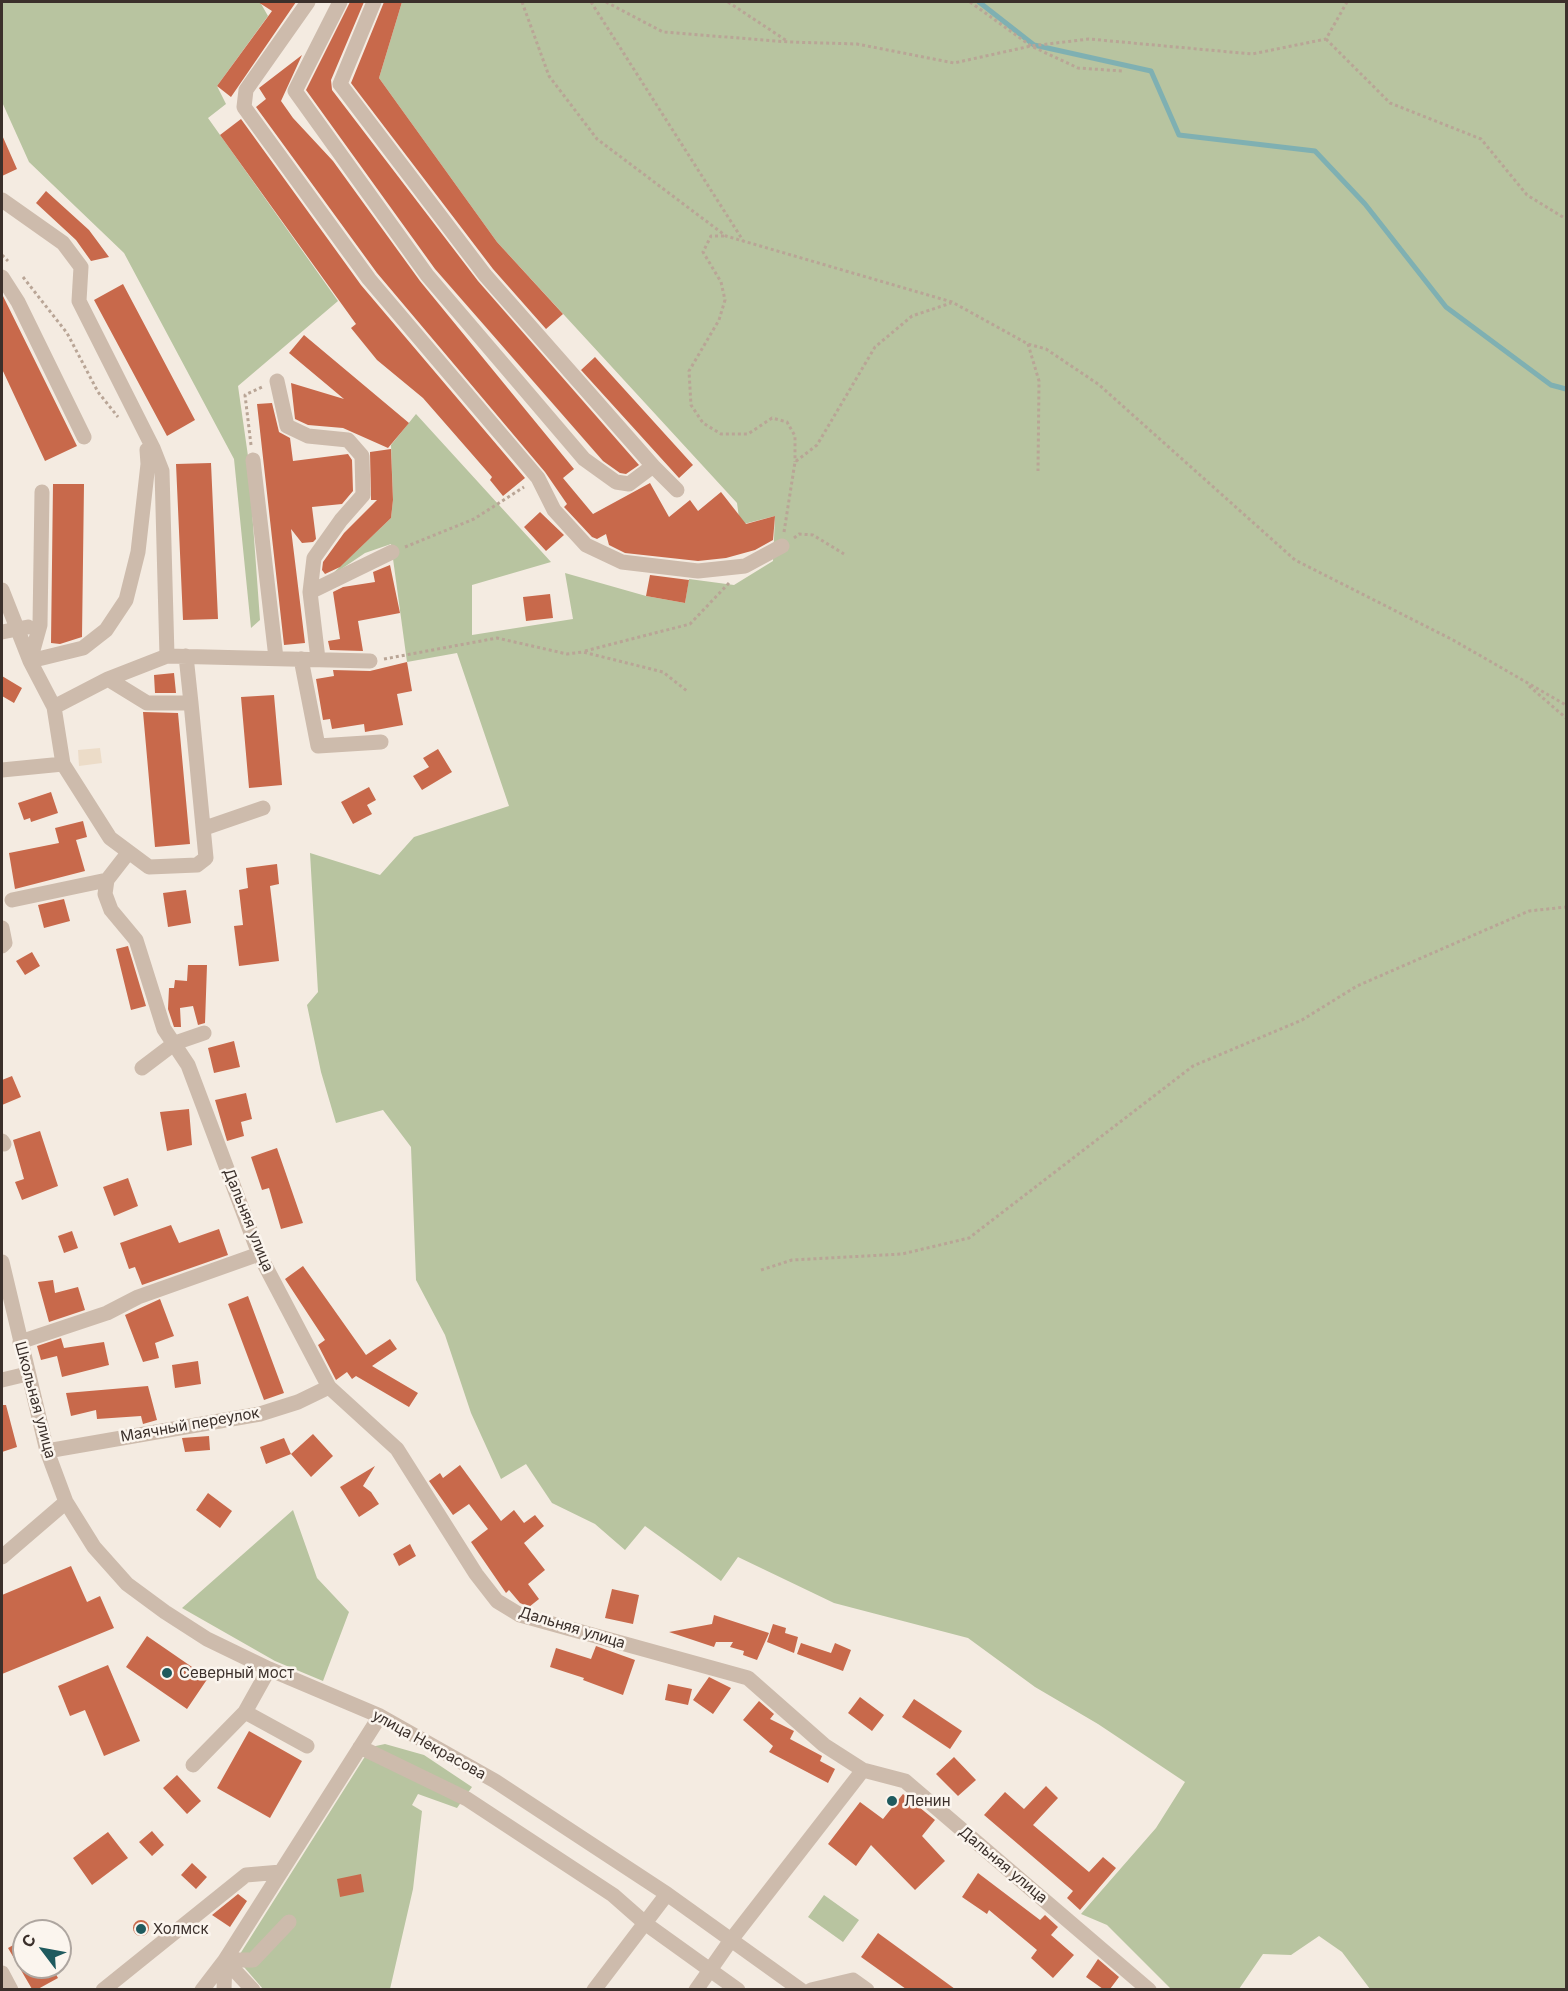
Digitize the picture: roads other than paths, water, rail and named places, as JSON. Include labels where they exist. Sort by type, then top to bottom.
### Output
[{"type":"street","points":[[308,2],[246,90],[244,107],[369,279],[538,478],[554,510],[586,545],[622,562],[698,571],[745,566],[782,546]]},
{"type":"street","points":[[340,2],[295,91],[427,275],[584,459],[616,482],[629,484],[653,466]]},
{"type":"street","points":[[374,2],[340,84],[485,275],[653,466],[677,490]]},
{"type":"street","points":[[2,200],[63,243],[81,267],[79,301],[153,448],[162,471],[167,656]]},
{"type":"street","points":[[8,273],[18,302],[84,437]]},
{"type":"street","points":[[277,381],[287,426],[308,436],[348,440],[362,456],[363,495],[340,520],[314,558],[310,592],[318,659]]},
{"type":"street","points":[[30,661],[83,648],[106,630],[126,600],[138,552],[148,464],[147,450],[153,448]]},
{"type":"street","points":[[253,460],[276,658]]},
{"type":"street","points":[[30,661],[40,625],[42,492]]},
{"type":"street","points":[[310,592],[392,552]]},
{"type":"street","points":[[2,590],[30,661],[54,707],[63,764],[110,838],[150,867],[197,865],[206,858],[205,828],[186,656]]},
{"type":"street","points":[[2,632],[40,625]]},
{"type":"street","points":[[54,707],[108,679],[167,656],[370,661]]},
{"type":"street","points":[[302,658],[318,746],[381,742]]},
{"type":"street","points":[[108,679],[147,703],[191,703]]},
{"type":"street","points":[[2,770],[63,764]]},
{"type":"street","points":[[205,828],[263,808]]},
{"type":"street","points":[[12,900],[106,880],[128,853]]},
{"type":"street","name":"Дальняя улица","points":[[106,880],[105,894],[111,910],[136,940],[160,1018],[188,1065],[259,1254],[329,1387],[397,1449],[476,1574],[497,1601],[520,1615],[748,1678],[824,1745],[863,1770],[905,1781],[1149,1989]]},
{"type":"street","points":[[2,928],[4,943],[2,946]]},
{"type":"street","points":[[142,1068],[175,1043],[204,1034]]},
{"type":"street","points":[[20,1342],[107,1313],[138,1297],[259,1254]]},
{"type":"street","name":"Школьная улица","points":[[2,1262],[4,1283],[47,1451],[66,1502]]},
{"type":"street","points":[[2,1380],[27,1374]]},
{"type":"street","name":"Маячный переулок","points":[[47,1451],[260,1414],[298,1402],[329,1387]]},
{"type":"street","points":[[2,1557],[66,1502]]},
{"type":"street","name":"улица Некрасова","points":[[66,1502],[94,1547],[127,1584],[165,1612],[207,1639],[269,1669],[380,1716],[495,1781],[667,1894],[801,1989]]},
{"type":"street","points":[[193,1765],[245,1712],[269,1669]]},
{"type":"street","points":[[245,1712],[307,1746]]},
{"type":"street","points":[[201,1989],[225,1960],[380,1716]]},
{"type":"street","points":[[360,1748],[467,1799],[613,1895],[646,1924],[738,1989]]},
{"type":"street","points":[[696,1989],[731,1940],[863,1770]]},
{"type":"street","points":[[102,1989],[246,1875],[281,1872]]},
{"type":"street","points":[[594,1989],[667,1894]]},
{"type":"street","points":[[225,1960],[253,1960],[289,1922]]},
{"type":"street","points":[[224,1989],[225,1960]]},
{"type":"street","points":[[225,1960],[254,1989]]},
{"type":"street","points":[[2,1973],[11,1989]]},
{"type":"street","points":[[811,1989],[853,1980],[867,1989]]},
{"type":"waterway","points":[[979,2],[1034,45],[1151,71],[1179,135],[1315,151],[1365,204],[1446,307],[1551,385],[1566,389]]},
{"type":"place","name":"Северный мост","points":[[167,1673]]},
{"type":"place","name":"Ленин","points":[[892,1801]]},
{"type":"place","name":"Холмск","points":[[141,1929]]}]
